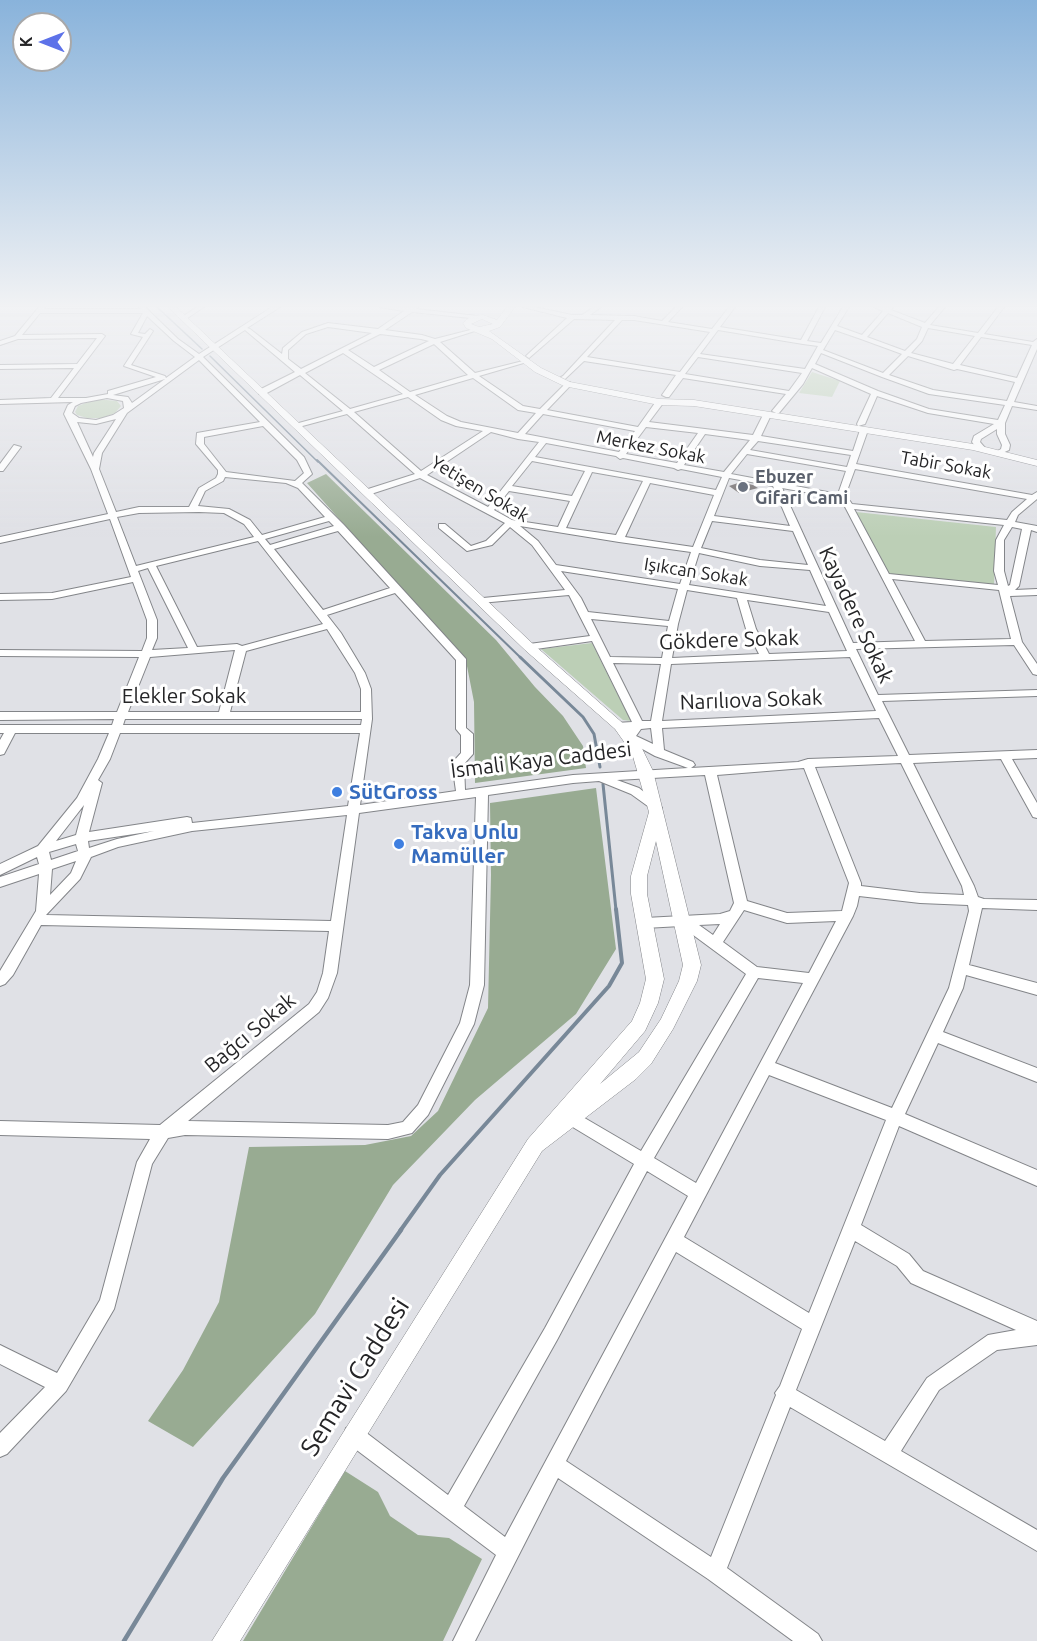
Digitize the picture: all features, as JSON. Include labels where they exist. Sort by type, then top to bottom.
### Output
[{"type":"main road","name":"Semavi Caddesi","points":[[252,384],[529,647],[620,726],[630,737],[646,771],[692,964],[688,981],[667,1024],[645,1058],[629,1073],[535,1145]]},
{"type":"main road","points":[[581,384],[694,403],[863,427],[959,439],[977,438],[1037,463]]},
{"type":"main road","points":[[863,427],[982,449],[1002,449],[1037,459]]},
{"type":"main road","name":"Semavi Caddesi","points":[[225,1641],[535,1145],[639,1026],[650,1003],[655,979],[639,876],[656,808]]},
{"type":"street","points":[[61,410],[71,384]]},
{"type":"street","points":[[61,410],[87,398],[144,384]]},
{"type":"street","points":[[4,402],[61,410],[86,422],[96,422],[116,417],[163,384]]},
{"type":"street","points":[[226,384],[302,459],[308,474],[296,484]]},
{"type":"street","points":[[261,392],[278,384]]},
{"type":"street","name":"Yetişen Sokak","points":[[316,384],[421,475],[510,522],[535,543],[572,592],[638,724]]},
{"type":"street","name":"Merkez Sokak","points":[[394,384],[444,418],[459,424],[620,457],[841,497]]},
{"type":"street","points":[[298,426],[444,384]]},
{"type":"street","points":[[485,384],[521,408],[540,413],[642,427],[703,431],[856,454]]},
{"type":"street","points":[[518,437],[564,384]]},
{"type":"street","points":[[620,457],[672,384]]},
{"type":"street","points":[[735,384],[791,393]]},
{"type":"street","points":[[659,753],[656,724],[666,661],[673,624],[696,550],[726,477],[772,413],[797,384]]},
{"type":"street","points":[[851,384],[928,411],[1001,423]]},
{"type":"street","points":[[909,384],[933,392],[1010,402],[1037,408]]},
{"type":"street","points":[[1002,449],[1001,423],[1018,384]]},
{"type":"street","points":[[875,393],[841,497],[850,506],[922,645]]},
{"type":"street","points":[[94,469],[98,453],[126,411],[128,402],[120,397],[97,396]]},
{"type":"street","points":[[61,410],[87,398]]},
{"type":"street","points":[[0,981],[39,916],[76,876],[84,855],[81,838],[104,759],[152,638],[152,620],[94,469],[61,410]]},
{"type":"street","points":[[192,509],[202,490],[220,479],[222,474],[222,470],[200,444],[200,435],[265,423]]},
{"type":"street","points":[[982,449],[976,442],[977,438],[1001,423]]},
{"type":"street","points":[[368,492],[421,475],[489,431]]},
{"type":"street","points":[[678,468],[703,431]]},
{"type":"street","points":[[489,511],[543,441]]},
{"type":"street","points":[[0,469],[16,447]]},
{"type":"street","name":"Tabir Sokak","points":[[745,451],[1035,497]]},
{"type":"street","points":[[530,458],[719,493]]},
{"type":"street","points":[[561,529],[589,470]]},
{"type":"street","points":[[222,474],[301,486],[461,659],[461,729],[467,734],[467,754],[458,763],[460,789]]},
{"type":"street","points":[[619,538],[647,481]]},
{"type":"street","name":"Kayadere Sokak","points":[[776,485],[851,650],[907,759],[972,900]]},
{"type":"street","points":[[507,488],[575,499]]},
{"type":"street","points":[[1035,497],[1015,514],[1000,540],[999,571],[1017,642],[1037,672]]},
{"type":"street","points":[[850,506],[993,520],[1032,529],[1014,586],[1004,591]]},
{"type":"street","name":"Bağcı Sokak","points":[[0,540],[139,510],[226,511],[246,522],[260,537],[330,625],[360,673],[366,689],[367,715],[330,973],[323,994],[314,1008],[163,1132],[145,1162],[108,1303],[60,1385],[0,1447]]},
{"type":"street","points":[[0,597],[52,596],[134,573],[150,564],[332,518]]},
{"type":"street","points":[[709,518],[796,529]]},
{"type":"street","points":[[442,526],[470,549],[489,543],[510,522],[696,550],[760,563],[814,568]]},
{"type":"street","points":[[268,548],[341,527]]},
{"type":"street","points":[[150,564],[194,650]]},
{"type":"street","name":"Işıkcan Sokak","points":[[553,567],[833,610]]},
{"type":"street","points":[[0,589],[51,588],[134,573]]},
{"type":"street","points":[[886,576],[1004,591],[1037,592]]},
{"type":"street","points":[[321,614],[398,589]]},
{"type":"street","points":[[483,601],[572,592]]},
{"type":"street","points":[[741,595],[751,629],[765,657]]},
{"type":"street","points":[[584,615],[673,624]]},
{"type":"street","points":[[0,653],[145,654],[242,649],[330,625]]},
{"type":"street","points":[[529,647],[596,638]]},
{"type":"street","name":"Gökdere Sokak","points":[[607,660],[666,661],[765,657],[922,645],[1017,642]]},
{"type":"street","points":[[223,716],[242,649]]},
{"type":"street","points":[[876,698],[1037,693]]},
{"type":"street","name":"Narılıova Sokak","points":[[620,726],[884,714]]},
{"type":"street","name":"Elekler Sokak","points":[[0,716],[367,715]]},
{"type":"street","points":[[638,724],[630,737],[659,753],[690,765]]},
{"type":"street","points":[[0,751],[6,729]]},
{"type":"street","name":"Elekler Sokak","points":[[6,729],[366,729]]},
{"type":"street","name":"İsmali Kaya Caddesi","points":[[0,870],[42,849],[131,828],[209,818],[354,807],[556,775],[710,771],[799,766],[808,763],[1037,753]]},
{"type":"street","points":[[1004,755],[1037,814]]},
{"type":"street","points":[[39,916],[46,868],[42,849],[81,801],[104,759]]},
{"type":"street","name":"İsmali Kaya Caddesi","points":[[0,882],[117,843],[192,827],[482,794],[690,765],[797,760],[808,763]]},
{"type":"street","points":[[464,1641],[508,1552],[851,906],[855,884],[808,763]]},
{"type":"street","points":[[710,771],[738,909],[714,943]]},
{"type":"street","points":[[594,778],[635,791],[656,808]]},
{"type":"street","points":[[0,1128],[163,1132],[185,1128],[388,1132],[406,1128],[423,1110],[467,1024],[477,985],[482,794]]},
{"type":"street","points":[[854,890],[920,898],[972,900],[984,904],[1037,904]]},
{"type":"street","points":[[715,1572],[784,1393],[896,1117],[956,988],[976,911],[972,900]]},
{"type":"street","points":[[645,922],[720,919],[738,909],[787,918],[846,916]]},
{"type":"street","points":[[39,916],[336,926]]},
{"type":"street","points":[[683,921],[754,972],[813,979]]},
{"type":"street","points":[[961,968],[1037,989]]},
{"type":"street","points":[[451,1509],[551,1334],[644,1161],[754,972]]},
{"type":"street","points":[[934,1035],[1037,1075]]},
{"type":"street","points":[[766,1067],[896,1117],[1037,1178]]},
{"type":"street","points":[[571,1118],[698,1193]]},
{"type":"street","points":[[851,1229],[903,1260],[917,1277],[1037,1330]]},
{"type":"street","points":[[674,1241],[812,1326]]},
{"type":"street","points":[[888,1454],[933,1384],[994,1341],[1037,1336]]},
{"type":"street","points":[[0,1354],[60,1385]]},
{"type":"street","points":[[784,1393],[1037,1541]]},
{"type":"street","points":[[353,1435],[508,1552]]},
{"type":"street","points":[[555,1465],[715,1572],[811,1641]]},
{"type":"green space","points":[[805,384],[839,384],[832,397],[799,393]]},
{"type":"green space","points":[[96,399],[117,401],[121,406],[115,413],[102,418],[77,415],[75,412],[78,406]]},
{"type":"green space","points":[[326,474],[496,640],[535,687],[563,716],[583,746],[586,768],[475,783],[474,702],[466,661],[307,483]]},
{"type":"green space","points":[[856,512],[996,527],[994,585],[888,574]]},
{"type":"green space","points":[[592,643],[631,721],[623,720],[541,649]]},
{"type":"green space","points":[[596,788],[616,949],[576,1014],[475,1100],[393,1185],[315,1314],[193,1447],[148,1421],[183,1370],[219,1302],[249,1147],[365,1145],[411,1136],[438,1111],[488,1008],[490,803]]},
{"type":"green space","points":[[345,1471],[378,1492],[390,1516],[418,1535],[449,1538],[482,1559],[443,1641],[243,1641]]},
{"type":"building","name":"Ebuzer Gifari Cami","points":[[741,482],[758,488],[739,493],[729,486]]},
{"type":"waterway","points":[[238,384],[318,462]]},
{"type":"waterway","points":[[317,460],[522,659]]},
{"type":"waterway","points":[[520,657],[583,717],[594,734],[600,767]]},
{"type":"waterway","points":[[603,784],[616,910]]},
{"type":"waterway","points":[[400,1231],[440,1175],[609,986],[622,963],[616,909]]},
{"type":"waterway","points":[[124,1641],[223,1478],[401,1230]]},
{"type":"place","name":"Ebuzer Gifari Cami","points":[[743,487]]},
{"type":"place","name":"SütGross","points":[[337,792]]},
{"type":"place","name":"Takva Unlu Mamüller","points":[[399,844]]}]
